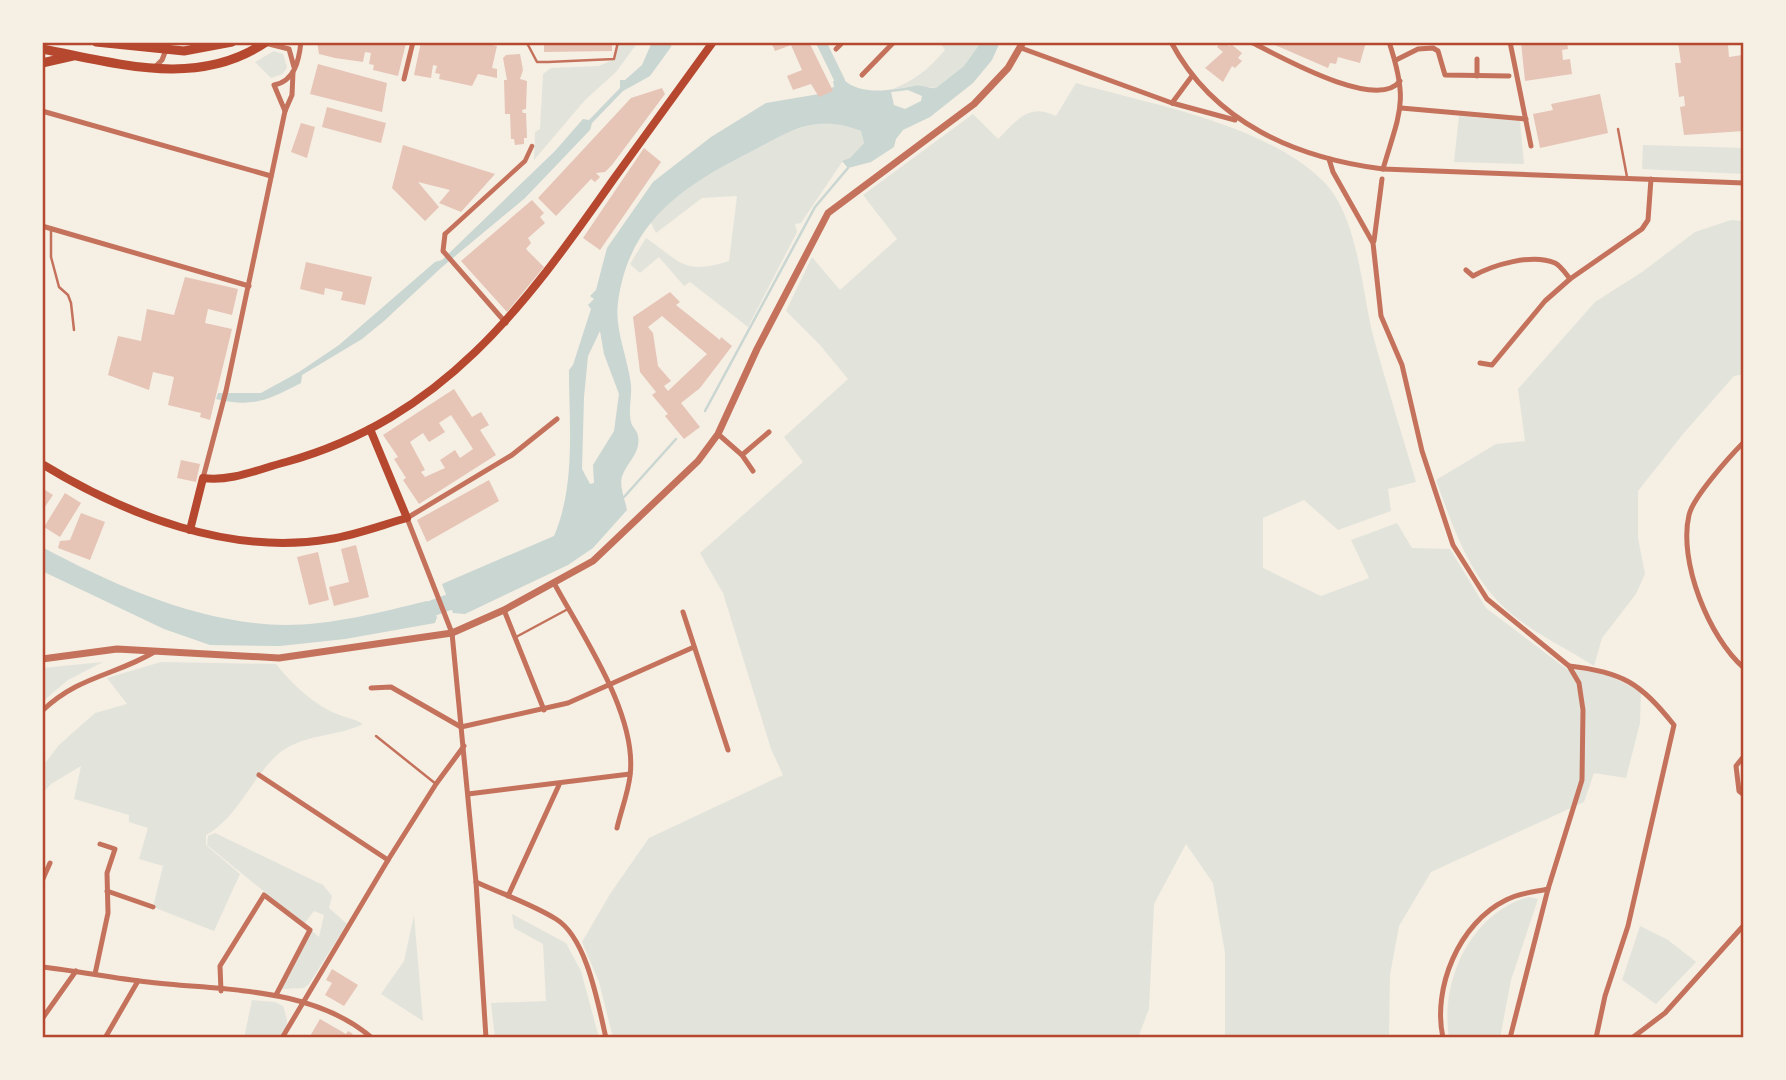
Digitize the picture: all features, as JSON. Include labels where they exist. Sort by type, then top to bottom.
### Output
[{"type":"main road","points":[[96,42],[129,48],[168,46],[202,50],[232,42]]},
{"type":"main road","points":[[190,530],[203,478],[220,481],[301,458],[370,429],[441,383],[506,323],[551,267],[713,42]]},
{"type":"main road","points":[[42,50],[153,69],[181,71],[207,68],[237,59],[266,43]]},
{"type":"main road","points":[[42,63],[75,55]]},
{"type":"main road","points":[[42,464],[136,509],[190,530],[233,541],[285,543],[331,539],[407,518],[370,429]]},
{"type":"street","points":[[129,48],[152,42]]},
{"type":"street","points":[[183,42],[202,50]]},
{"type":"street","points":[[289,49],[295,42]]},
{"type":"street","points":[[285,111],[274,85],[285,82],[299,63],[301,42]]},
{"type":"street","points":[[404,79],[413,42]]},
{"type":"street","points":[[836,49],[843,42]]},
{"type":"street","points":[[862,75],[894,42]]},
{"type":"street","points":[[1171,42],[1192,76],[1238,120]]},
{"type":"street","points":[[1251,42],[1314,72],[1366,91],[1390,89],[1401,81]]},
{"type":"street","points":[[1383,169],[1401,108],[1401,81],[1390,42]]},
{"type":"street","points":[[1510,42],[1531,146]]},
{"type":"street","points":[[266,43],[289,49]]},
{"type":"street","points":[[42,659],[117,649],[279,658],[450,630],[504,610],[594,560],[698,461],[718,434],[757,349],[828,213],[974,104],[1008,68],[1022,45],[1172,103],[1238,120],[1278,141],[1329,159],[1383,169],[1744,183]]},
{"type":"street","points":[[153,69],[159,65],[168,46]]},
{"type":"street","points":[[1396,60],[1418,49],[1433,47],[1438,51],[1445,75],[1509,76]]},
{"type":"street","points":[[203,478],[223,407],[285,111],[295,79],[289,49]]},
{"type":"street","points":[[1477,60],[1477,76]]},
{"type":"street","points":[[1172,103],[1192,76]]},
{"type":"street","points":[[285,82],[289,104]]},
{"type":"street","points":[[1401,108],[1526,119]]},
{"type":"street","points":[[42,111],[271,176]]},
{"type":"street","points":[[506,323],[443,251],[445,234],[524,162],[532,146]]},
{"type":"street","points":[[1329,159],[1333,172],[1373,243]]},
{"type":"street","points":[[1382,178],[1373,243],[1381,316],[1402,365],[1422,451],[1453,545],[1487,599],[1569,666],[1579,683],[1583,710],[1582,780],[1548,889],[1510,1038]]},
{"type":"street","points":[[1493,374],[1492,365],[1545,301],[1570,279],[1642,229],[1648,220],[1651,179]]},
{"type":"street","points":[[42,226],[249,286]]},
{"type":"street","points":[[1473,276],[1502,263],[1548,261],[1557,264],[1570,279]]},
{"type":"street","points":[[1466,270],[1473,276]]},
{"type":"street","points":[[1472,285],[1473,276]]},
{"type":"street","points":[[1480,363],[1492,365]]},
{"type":"street","points":[[486,1038],[464,746],[450,630],[407,518],[512,455],[557,419]]},
{"type":"street","points":[[742,455],[769,432]]},
{"type":"street","points":[[718,434],[742,455],[753,471]]},
{"type":"street","points":[[1744,442],[1724,461],[1689,513],[1689,545],[1695,585],[1713,630],[1744,668]]},
{"type":"street","points":[[554,583],[609,686],[626,730],[631,774],[617,828]]},
{"type":"street","points":[[504,610],[544,710]]},
{"type":"street","points":[[683,612],[728,750]]},
{"type":"street","points":[[371,688],[391,687],[461,727],[544,710],[609,686],[694,647]]},
{"type":"street","points":[[42,711],[75,684],[139,661],[157,651]]},
{"type":"street","points":[[1569,666],[1603,670],[1647,691],[1674,725],[1628,926],[1605,996],[1596,1038]]},
{"type":"street","points":[[282,1038],[306,1003],[388,860],[436,784],[464,746]]},
{"type":"street","points":[[1744,756],[1736,766],[1739,790],[1744,795]]},
{"type":"street","points":[[468,794],[559,785],[631,774]]},
{"type":"street","points":[[259,775],[388,860]]},
{"type":"street","points":[[508,896],[559,785]]},
{"type":"street","points":[[95,974],[108,913],[107,873],[115,849],[100,844]]},
{"type":"street","points":[[42,881],[50,863]]},
{"type":"street","points":[[476,883],[557,919],[570,931],[584,959],[606,1038]]},
{"type":"street","points":[[1443,1038],[1440,1025],[1444,987],[1450,965],[1465,938],[1503,901],[1548,889]]},
{"type":"street","points":[[107,891],[153,907]]},
{"type":"street","points":[[221,990],[220,966],[264,895],[310,930],[276,995]]},
{"type":"street","points":[[1632,1038],[1665,1013],[1744,925]]},
{"type":"street","points":[[42,967],[138,981],[276,995],[334,1012],[372,1038]]},
{"type":"street","points":[[42,1019],[76,971]]},
{"type":"street","points":[[104,1038],[138,981]]},
{"type":"lane","points":[[525,42],[537,62],[614,59],[618,42]]},
{"type":"lane","points":[[1618,129],[1627,177]]},
{"type":"lane","points":[[51,229],[51,257],[59,287],[71,303],[74,330]]},
{"type":"lane","points":[[516,637],[568,609]]},
{"type":"lane","points":[[376,736],[436,784]]},
{"type":"shaded area","points":[[618,42],[638,42],[616,72],[585,100],[534,160],[535,132],[540,129],[543,74],[551,68],[599,66],[614,59]]},
{"type":"shaded area","points":[[652,42],[672,42],[650,76],[623,91],[525,198],[442,267],[384,321],[362,339],[302,375],[301,383],[279,394],[260,401],[240,403],[216,399],[218,393],[261,393],[339,345],[435,262],[442,260],[555,151],[583,119],[589,120],[620,88],[620,80],[625,80],[642,65]]},
{"type":"shaded area","points":[[940,42],[981,42],[964,66],[936,88],[914,86],[890,90],[914,78],[933,63],[945,50]]},
{"type":"shaded area","points":[[981,42],[1000,42],[992,60],[973,83],[930,117],[903,130],[894,147],[871,162],[848,168],[842,161],[850,158],[864,143],[861,131],[830,124],[804,126],[779,136],[704,177],[664,208],[634,249],[624,273],[618,302],[618,323],[631,385],[630,417],[638,442],[622,478],[627,510],[593,548],[568,565],[465,614],[453,613],[442,584],[554,536],[566,496],[568,475],[569,370],[591,309],[588,305],[594,299],[590,296],[596,290],[607,248],[653,182],[711,137],[766,103],[825,93],[827,89],[834,87],[833,81],[844,80],[868,90],[917,86],[936,88],[964,66]],"holes":[[[908,90],[922,96],[921,101],[905,109],[894,105],[891,92]],[[600,331],[604,354],[619,394],[614,431],[593,465],[594,483],[590,484],[582,469],[584,397],[588,356]]]},
{"type":"shaded area","points":[[274,51],[283,54],[287,67],[283,74],[271,78],[255,62]]},
{"type":"shaded area","points":[[1076,83],[1205,118],[1268,143],[1321,179],[1334,194],[1351,232],[1374,339],[1416,482],[1388,489],[1391,511],[1338,530],[1304,500],[1263,518],[1263,568],[1321,596],[1369,578],[1351,540],[1397,523],[1412,548],[1450,549],[1486,608],[1568,670],[1601,671],[1641,692],[1640,723],[1626,778],[1594,773],[1584,802],[1431,872],[1399,926],[1390,975],[1389,1038],[1225,1038],[1225,953],[1213,883],[1186,844],[1154,904],[1149,1009],[1138,1038],[613,1038],[599,982],[582,942],[610,894],[649,838],[783,775],[771,749],[723,593],[700,553],[803,462],[784,437],[848,379],[820,345],[786,311],[812,257],[840,290],[897,239],[863,195],[973,114],[998,139],[1017,120],[1030,112],[1046,112],[1056,116]]},
{"type":"shaded area","points":[[1459,116],[1520,121],[1524,164],[1454,162]]},
{"type":"shaded area","points":[[823,122],[861,131],[864,143],[850,158],[842,162],[801,223],[795,224],[797,232],[748,327],[690,282],[684,286],[659,257],[640,273],[630,264],[646,238],[684,264],[702,267],[729,261],[737,196],[702,198],[656,233],[650,221],[686,190],[730,160],[778,136]]},
{"type":"shaded area","points":[[1643,145],[1744,148],[1744,174],[1642,169]]},
{"type":"shaded area","points":[[1731,220],[1744,221],[1744,374],[1734,376],[1638,491],[1638,538],[1645,574],[1636,594],[1602,638],[1594,666],[1528,626],[1494,597],[1464,550],[1436,480],[1496,444],[1525,441],[1518,389],[1595,302],[1642,272],[1695,232]]},
{"type":"shaded area","points":[[42,547],[129,589],[222,618],[285,625],[321,623],[427,601],[437,617],[435,623],[345,639],[280,646],[210,645],[164,629],[42,571]]},
{"type":"shaded area","points":[[103,662],[68,680],[42,702],[42,668]]},
{"type":"shaded area","points":[[161,662],[276,664],[296,686],[320,705],[363,724],[307,739],[286,748],[268,765],[227,818],[206,835],[206,845],[240,874],[214,931],[153,907],[163,866],[139,859],[148,828],[129,822],[129,815],[74,799],[81,766],[51,784],[42,794],[42,767],[59,745],[95,713],[127,704],[107,678]]},
{"type":"shaded area","points":[[215,833],[323,885],[332,896],[329,908],[347,924],[304,988],[281,989],[312,931],[319,937],[324,915],[314,911],[304,924],[207,845],[208,836]]},
{"type":"shaded area","points":[[1529,897],[1538,899],[1511,980],[1500,1038],[1449,1038],[1449,995],[1464,952],[1475,934],[1490,918],[1508,905]]},
{"type":"shaded area","points":[[512,914],[566,943],[581,971],[599,1038],[495,1038],[491,1003],[546,1001],[543,944],[514,928]]},
{"type":"shaded area","points":[[414,915],[423,1021],[381,994],[404,961]]},
{"type":"shaded area","points":[[1640,926],[1668,940],[1696,962],[1656,1004],[1622,980]]},
{"type":"shaded area","points":[[252,1000],[275,1002],[283,1006],[287,1019],[286,1033],[281,1038],[244,1038]]},
{"type":"building","points":[[317,42],[406,43],[398,76],[373,70],[374,65],[369,64],[371,53],[365,52],[363,62],[335,58],[319,54]]},
{"type":"building","points":[[421,42],[478,42],[497,46],[492,68],[497,69],[497,78],[478,74],[472,86],[439,79],[440,74],[435,73],[437,66],[433,65],[431,78],[414,75]]},
{"type":"building","points":[[544,42],[612,42],[612,51],[544,52]]},
{"type":"building","points":[[771,42],[809,42],[833,91],[819,97],[811,84],[793,90],[787,76],[802,70],[791,45],[775,51]]},
{"type":"building","points":[[1221,42],[1230,46],[1231,44],[1242,53],[1238,58],[1242,61],[1235,68],[1232,66],[1223,82],[1205,68],[1223,52],[1217,47]]},
{"type":"building","points":[[1276,42],[1366,42],[1360,63],[1338,57],[1336,64],[1330,63],[1328,68],[1275,45]]},
{"type":"building","points":[[1521,42],[1567,42],[1568,49],[1562,50],[1563,60],[1570,59],[1572,74],[1525,81]]},
{"type":"building","points":[[1678,42],[1737,42],[1728,45],[1729,57],[1742,55],[1744,65],[1744,131],[1684,135],[1680,107],[1685,106],[1684,96],[1679,97],[1675,63],[1681,63]]},
{"type":"building","points":[[520,54],[523,70],[520,79],[527,81],[526,109],[522,110],[526,113],[527,138],[524,138],[524,144],[515,145],[514,139],[511,139],[510,114],[505,114],[504,80],[507,80],[503,58],[506,55]]},
{"type":"building","points":[[318,64],[387,83],[382,112],[310,94]]},
{"type":"building","points":[[662,88],[665,94],[612,165],[605,172],[596,173],[600,177],[595,182],[591,179],[556,216],[538,198],[631,98]]},
{"type":"building","points":[[1600,94],[1608,133],[1540,148],[1533,114],[1553,110],[1551,104]]},
{"type":"building","points":[[327,107],[386,123],[381,143],[322,127]]},
{"type":"building","points":[[301,123],[315,127],[307,158],[291,152]]},
{"type":"building","points":[[403,145],[495,174],[461,212],[439,203],[450,190],[418,182],[439,207],[425,221],[392,188]]},
{"type":"building","points":[[644,148],[661,162],[600,250],[583,238]]},
{"type":"building","points":[[532,200],[544,213],[540,217],[545,223],[528,238],[531,243],[526,249],[544,267],[507,312],[461,261]]},
{"type":"building","points":[[306,262],[372,277],[365,305],[341,300],[343,292],[325,288],[324,295],[300,289]]},
{"type":"building","points":[[185,277],[238,289],[232,315],[208,309],[205,323],[232,329],[210,420],[200,417],[201,413],[168,405],[174,377],[153,372],[149,390],[108,375],[118,336],[141,341],[147,309],[174,315]]},
{"type":"building","points":[[670,292],[680,302],[676,305],[720,340],[721,337],[732,346],[700,388],[681,403],[700,427],[684,439],[665,416],[668,414],[652,395],[656,392],[640,372],[633,317]],"holes":[[[662,316],[707,354],[668,391],[664,386],[671,381],[658,366],[653,333],[648,327]]]},
{"type":"building","points":[[454,389],[472,417],[481,412],[489,425],[480,430],[496,455],[419,504],[403,480],[406,478],[394,459],[398,457],[383,435]],"holes":[[[451,415],[473,449],[460,458],[455,450],[440,460],[445,468],[425,477],[421,472],[425,470],[410,442],[423,433],[429,442],[445,432],[439,423]]]},
{"type":"building","points":[[181,460],[200,464],[196,482],[177,478]]},
{"type":"building","points":[[489,480],[499,501],[427,542],[417,520]]},
{"type":"building","points":[[42,488],[53,495],[42,511]]},
{"type":"building","points":[[65,493],[81,503],[60,537],[44,527]]},
{"type":"building","points":[[81,513],[105,522],[90,560],[58,548],[60,541],[70,540]]},
{"type":"building","points":[[356,545],[369,597],[334,606],[329,587],[349,582],[341,549]]},
{"type":"building","points":[[318,552],[329,600],[309,605],[297,557]]},
{"type":"building","points":[[332,969],[358,985],[344,1006],[325,995],[332,983],[326,980]]},
{"type":"building","points":[[320,1019],[346,1034],[348,1031],[353,1034],[350,1038],[309,1038]]},
{"type":"waterway","points":[[821,42],[840,81]]},
{"type":"waterway","points":[[705,411],[815,207],[848,168]]},
{"type":"waterway","points":[[624,497],[676,439]]},
{"type":"waterway","points":[[411,616],[466,596]]}]
